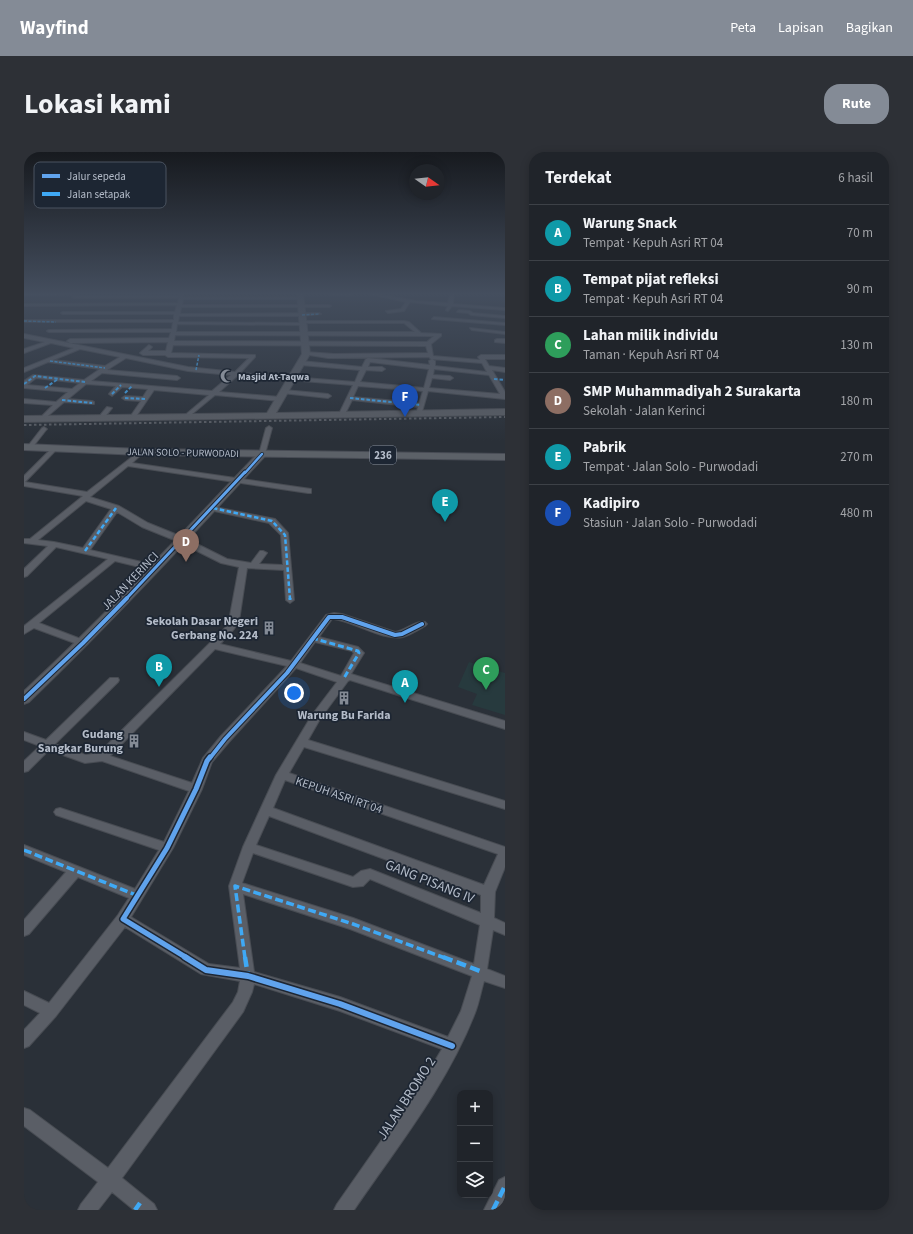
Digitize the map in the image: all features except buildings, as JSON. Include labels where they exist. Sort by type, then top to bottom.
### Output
[{"type":"main road","name":"JALAN SOLO - PURWODADI","points":[[27,447],[141,452],[505,457]]},
{"type":"street","points":[[24,351],[46,342]]},
{"type":"street","points":[[57,342],[196,370],[505,396]]},
{"type":"street","points":[[167,364],[170,342]]},
{"type":"street","points":[[232,342],[428,344],[433,364],[420,409]]},
{"type":"street","points":[[270,415],[304,358],[305,344]]},
{"type":"street","points":[[24,370],[50,361],[80,347]]},
{"type":"street","points":[[149,347],[142,353],[253,356],[236,374],[186,416]]},
{"type":"street","points":[[196,370],[199,355]]},
{"type":"street","points":[[42,419],[56,404],[85,382],[103,369],[126,356]]},
{"type":"street","points":[[304,358],[328,356],[431,356],[484,362]]},
{"type":"street","points":[[328,356],[382,369]]},
{"type":"street","points":[[505,357],[482,356],[484,362],[505,396]]},
{"type":"street","points":[[304,358],[365,365],[432,367],[491,374],[505,380]]},
{"type":"street","points":[[50,361],[177,378]]},
{"type":"street","points":[[342,414],[365,365]]},
{"type":"street","points":[[491,374],[505,370]]},
{"type":"street","points":[[65,373],[92,377]]},
{"type":"street","points":[[24,385],[35,376],[85,382],[213,393],[328,396]]},
{"type":"street","points":[[430,376],[450,378]]},
{"type":"street","points":[[45,388],[58,379]]},
{"type":"street","points":[[24,385],[73,391]]},
{"type":"street","points":[[112,394],[121,385]]},
{"type":"street","points":[[132,386],[125,395],[146,399]]},
{"type":"street","points":[[466,393],[467,386]]},
{"type":"street","points":[[133,417],[152,388]]},
{"type":"street","points":[[351,396],[379,397]]},
{"type":"street","points":[[351,396],[420,409]]},
{"type":"street","points":[[62,400],[92,403]]},
{"type":"street","points":[[24,401],[56,404]]},
{"type":"street","points":[[101,418],[109,408]]},
{"type":"street","points":[[24,419],[342,414],[420,409],[505,412]]},
{"type":"street","points":[[262,454],[269,428]]},
{"type":"street","name":"JALAN SOLO - PURWODADI","points":[[27,447],[44,429]]},
{"type":"street","points":[[24,480],[55,448]]},
{"type":"street","points":[[28,541],[87,497],[141,452]]},
{"type":"street","name":"JALAN KERINCI","points":[[24,699],[83,643],[156,568],[262,454]]},
{"type":"street","points":[[128,464],[308,491]]},
{"type":"street","points":[[24,484],[87,497],[116,508],[145,525],[182,540],[224,561],[253,566],[288,568]]},
{"type":"street","points":[[85,551],[116,508]]},
{"type":"street","points":[[213,508],[274,523],[286,535],[290,600]]},
{"type":"street","points":[[28,541],[54,544],[156,568]]},
{"type":"street","points":[[24,574],[54,544]]},
{"type":"street","points":[[253,566],[263,553]]},
{"type":"street","points":[[24,631],[114,558]]},
{"type":"street","points":[[102,757],[212,645],[222,638],[234,621],[243,564]]},
{"type":"street","points":[[24,1041],[51,1011],[123,919],[167,848],[196,789],[207,761],[225,739],[268,694],[331,616],[350,619],[395,635],[402,634],[422,624]]},
{"type":"street","points":[[33,624],[83,643]]},
{"type":"street","name":"KEPUH ASRI RT 04","points":[[312,638],[358,651],[359,653],[344,678],[316,717],[282,775],[505,852]]},
{"type":"street","points":[[212,645],[293,664],[339,679],[357,679],[505,726]]},
{"type":"street","points":[[24,768],[114,680]]},
{"type":"street","points":[[24,736],[85,759],[102,757],[196,789]]},
{"type":"street","points":[[301,742],[505,805]]},
{"type":"street","points":[[87,1210],[238,1007],[245,992],[248,976],[235,886],[249,847],[282,775]]},
{"type":"street","points":[[266,810],[488,892]]},
{"type":"street","points":[[60,812],[167,848]]},
{"type":"street","name":"GANG PISANG IV","points":[[249,847],[353,882],[358,882],[366,875],[370,874],[505,929]]},
{"type":"street","points":[[24,850],[76,870],[136,896]]},
{"type":"street","name":"JALAN BROMO 2","points":[[349,1208],[429,1087],[452,1046],[468,1012],[480,971],[487,921],[488,892],[505,852]]},
{"type":"street","points":[[24,930],[76,870]]},
{"type":"street","points":[[235,886],[353,924],[480,971],[505,982]]},
{"type":"street","points":[[123,919],[206,970],[248,976],[340,1004],[452,1046]]},
{"type":"street","points":[[24,998],[51,1011]]},
{"type":"street","points":[[24,1116],[110,1180],[141,1208]]},
{"type":"street","points":[[493,1210],[505,1186]]},
{"type":"green space","points":[[469,662],[505,673],[505,715],[472,705],[477,694],[458,687]]},
{"type":"railway","points":[[24,425],[505,417]]},
{"type":"marked path","points":[[196,370],[199,355]]},
{"type":"marked path","points":[[50,361],[105,368]]},
{"type":"marked path","points":[[24,384],[35,376],[85,382]]},
{"type":"marked path","points":[[45,388],[58,379]]},
{"type":"marked path","points":[[494,379],[505,380]]},
{"type":"marked path","points":[[112,394],[121,385]]},
{"type":"marked path","points":[[125,393],[132,386]]},
{"type":"marked path","points":[[125,398],[145,399]]},
{"type":"marked path","points":[[350,398],[421,405]]},
{"type":"marked path","points":[[62,400],[92,403]]},
{"type":"marked path","points":[[85,551],[116,508]]},
{"type":"marked path","points":[[213,508],[272,521],[285,535],[290,600]]},
{"type":"marked path","points":[[312,638],[358,651],[359,653],[344,678]]},
{"type":"marked path","points":[[24,850],[136,895]]},
{"type":"marked path","points":[[248,976],[235,886],[353,924],[480,971]]},
{"type":"marked path","points":[[493,1210],[505,1186]]},
{"type":"marked path","points":[[135,1210],[140,1203]]},
{"type":"cycle path","points":[[24,699],[83,643],[156,568],[262,454]]},
{"type":"cycle path","points":[[422,624],[402,634],[395,635],[342,617],[329,617],[287,673],[225,739],[207,761],[196,789],[167,848],[123,919],[206,970],[248,976],[340,1004],[452,1046]]},
{"type":"place","name":"Masjid At-Taqwa","points":[[227,376]]},
{"type":"place","name":"Kadipiro","points":[[405,417]]},
{"type":"place","name":"Pabrik","points":[[445,522]]},
{"type":"place","name":"SMP Muhammadiyah 2 Surakarta","points":[[186,562]]},
{"type":"place","name":"Sekolah Dasar Negeri Gerbang No. 224","points":[[269,628]]},
{"type":"place","name":"Tempat pijat refleksi","points":[[159,687]]},
{"type":"place","name":"Lahan milik individu","points":[[486,690]]},
{"type":"place","name":"Warung Bu Farida","points":[[344,698]]},
{"type":"place","name":"Warung Snack","points":[[405,703]]},
{"type":"place","name":"Gudang Sangkar Burung","points":[[134,741]]}]
